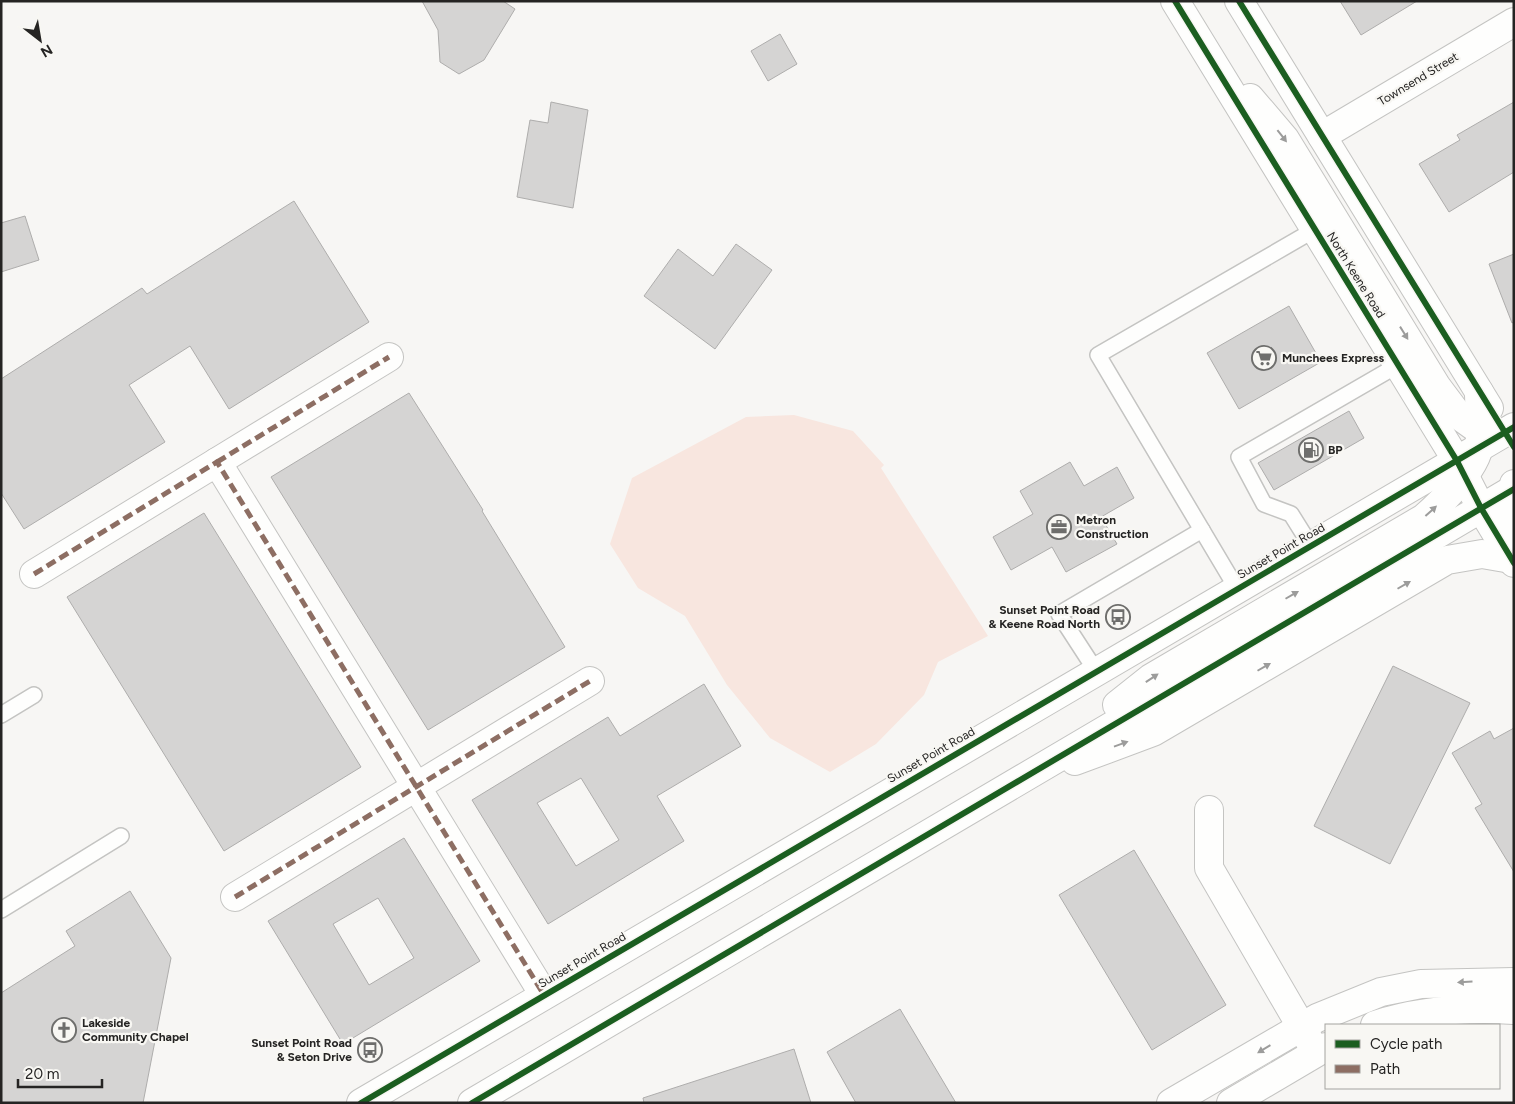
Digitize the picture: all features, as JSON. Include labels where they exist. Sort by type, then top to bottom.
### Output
[{"type":"main road","name":"North Keene Road","points":[[1176,1],[1398,365],[1486,452],[1506,498],[1513,561]]},
{"type":"main road","points":[[1046,763],[1151,678],[1424,518],[1446,498],[1486,452],[1479,392],[1239,1]]},
{"type":"main road","name":"Townsend Street","points":[[1322,136],[1514,22]]},
{"type":"main road","points":[[1194,32],[1285,139],[1437,387],[1486,452]]},
{"type":"main road","points":[[34,574],[389,357]]},
{"type":"main road","name":"Sunset Point Road","points":[[361,1103],[1420,482],[1486,452]]},
{"type":"main road","points":[[217,462],[544,995]]},
{"type":"main road","points":[[472,1103],[1010,784],[1506,498]]},
{"type":"main road","points":[[1010,784],[1153,732],[1447,560],[1482,554],[1513,561]]},
{"type":"main road","points":[[235,897],[590,681]]},
{"type":"main road","points":[[1209,810],[1209,868],[1302,1026],[1321,1049],[1230,1103]]},
{"type":"main road","points":[[1172,1103],[1302,1026],[1347,1004],[1381,992],[1420,984],[1514,982]]},
{"type":"main road","points":[[1379,1024],[1437,1011],[1463,1008],[1514,1010]]},
{"type":"lane","points":[[1237,589],[1098,355],[1314,230]]},
{"type":"lane","points":[[1311,546],[1290,514],[1264,504],[1239,458],[1398,365]]},
{"type":"lane","points":[[1096,671],[1059,614],[1202,530]]},
{"type":"lane","points":[[1,715],[34,695]]},
{"type":"lane","points":[[1,910],[120,836]]},
{"type":"shaded area","points":[[794,415],[853,431],[884,465],[881,468],[988,636],[938,662],[924,695],[876,744],[830,772],[770,738],[727,685],[685,616],[638,588],[610,544],[632,478],[746,417]]},
{"type":"building","points":[[422,1],[503,1],[515,9],[484,60],[459,74],[440,62],[438,30]]},
{"type":"building","points":[[1340,1],[1417,1],[1361,35]]},
{"type":"building","points":[[780,34],[797,64],[768,81],[751,51]]},
{"type":"building","points":[[551,102],[588,110],[573,208],[517,197],[530,120],[548,123]]},
{"type":"building","points":[[1514,102],[1514,172],[1449,212],[1419,164],[1460,140],[1457,135]]},
{"type":"building","points":[[294,201],[369,322],[229,409],[190,346],[129,385],[165,442],[24,529],[1,493],[1,379],[142,288],[147,294]]},
{"type":"building","points":[[25,216],[39,260],[1,272],[1,223]]},
{"type":"building","points":[[736,244],[772,270],[715,349],[644,296],[678,249],[713,276]]},
{"type":"building","points":[[1514,254],[1514,322],[1512,323],[1489,264]]},
{"type":"building","name":"Munchees Express","points":[[1289,306],[1321,362],[1239,409],[1207,353]]},
{"type":"building","points":[[409,393],[483,510],[565,647],[428,730],[271,477]]},
{"type":"building","name":"BP","points":[[1349,411],[1364,438],[1274,490],[1258,463]]},
{"type":"building","name":"Metron Construction","points":[[1070,462],[1084,486],[1117,467],[1134,498],[1101,517],[1117,544],[1066,572],[1052,547],[1011,570],[993,537],[1033,514],[1020,491]]},
{"type":"building","points":[[204,513],[361,767],[224,851],[67,597]]},
{"type":"building","points":[[1393,666],[1470,703],[1390,864],[1314,826]]},
{"type":"building","points":[[704,684],[741,746],[657,796],[684,841],[548,924],[472,800],[608,717],[620,736]],"holes":[[[581,778],[619,840],[576,866],[537,803]]]},
{"type":"building","points":[[1514,728],[1514,872],[1475,808],[1482,804],[1452,753],[1490,731],[1494,739]]},
{"type":"building","points":[[404,838],[480,961],[343,1044],[268,921]],"holes":[[[378,898],[414,958],[369,985],[333,924]]]},
{"type":"building","points":[[1134,850],[1226,1005],[1152,1050],[1059,895]]},
{"type":"building","points":[[130,891],[171,958],[143,1103],[1,1103],[1,993],[75,946],[66,931]]},
{"type":"building","points":[[900,1009],[956,1103],[856,1103],[827,1052]]},
{"type":"building","points":[[794,1049],[811,1103],[644,1103],[643,1098]]},
{"type":"marked path","points":[[217,462],[389,357]]},
{"type":"marked path","points":[[34,574],[217,462],[544,995]]},
{"type":"marked path","points":[[235,897],[590,681]]},
{"type":"cycle path","points":[[1175,1],[1457,461],[1481,508],[1514,563]]},
{"type":"cycle path","points":[[1239,1],[1514,447]]},
{"type":"cycle path","points":[[361,1103],[1514,427]]},
{"type":"cycle path","points":[[472,1103],[1514,489]]},
{"type":"place","name":"Munchees Express","points":[[1264,358]]},
{"type":"place","name":"BP","points":[[1311,450]]},
{"type":"place","name":"Metron Construction","points":[[1059,527]]},
{"type":"place","name":"Sunset Point Road & Keene Road North","points":[[1118,617]]},
{"type":"place","name":"Lakeside Community Chapel","points":[[64,1030]]},
{"type":"place","name":"Sunset Point Road & Seton Drive","points":[[370,1050]]}]
